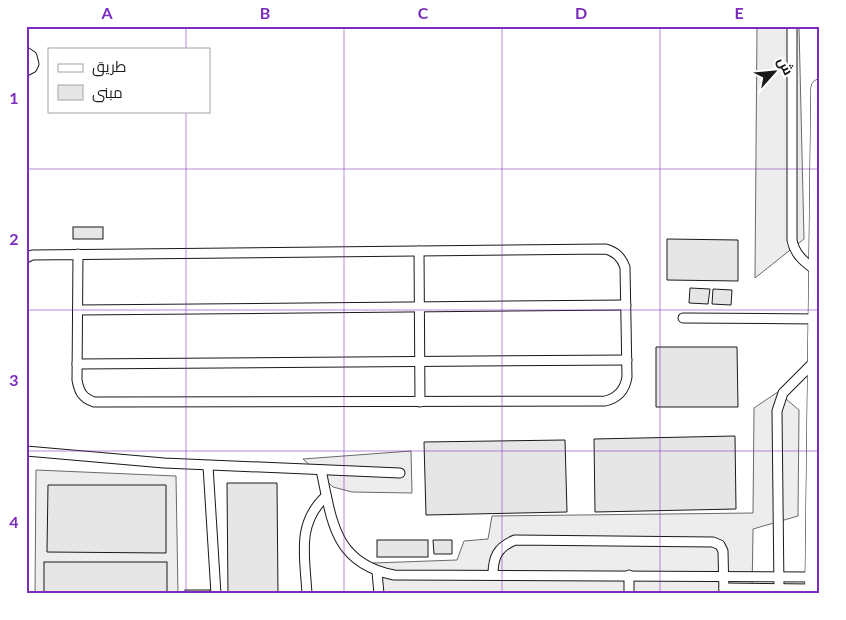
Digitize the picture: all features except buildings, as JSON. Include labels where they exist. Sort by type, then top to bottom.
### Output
[{"type":"street","points":[[814,586],[820,88]]},
{"type":"lane","points":[[792,26],[792,240],[793,246],[800,257],[818,272]]},
{"type":"lane","points":[[26,52],[32,56],[34,64],[32,68],[26,71]]},
{"type":"lane","points":[[28,254],[600,249],[612,251],[622,260],[625,267],[628,377],[623,390],[612,399],[605,401],[94,402],[88,400],[80,392],[77,380],[78,254]]},
{"type":"lane","points":[[419,251],[420,402]]},
{"type":"lane","points":[[78,310],[626,305]]},
{"type":"lane","points":[[683,318],[817,319]]},
{"type":"lane","points":[[77,364],[627,360]]},
{"type":"lane","points":[[779,588],[778,411],[783,393],[789,385],[817,360]]},
{"type":"lane","points":[[26,452],[208,466],[400,473]]},
{"type":"lane","points":[[208,466],[216,594]]},
{"type":"lane","points":[[321,470],[338,538],[348,552],[377,572],[394,575],[780,576],[814,586]]},
{"type":"lane","points":[[307,594],[306,530],[313,511],[326,496]]},
{"type":"lane","points":[[493,575],[493,563],[500,548],[507,543],[523,540],[713,542],[720,545],[723,551],[724,591],[814,586]]},
{"type":"lane","points":[[377,572],[379,594]]},
{"type":"lane","points":[[629,575],[629,594]]},
{"type":"shaded area","points":[[757,26],[799,26],[804,239],[755,278]]},
{"type":"shaded area","points":[[791,383],[786,399],[799,410],[798,516],[753,529],[752,594],[377,594],[373,563],[457,560],[464,541],[488,539],[492,516],[753,513],[754,408]]},
{"type":"shaded area","points":[[411,451],[412,493],[352,492],[333,487],[303,459]]},
{"type":"shaded area","points":[[36,470],[176,476],[178,594],[35,594]]}]
